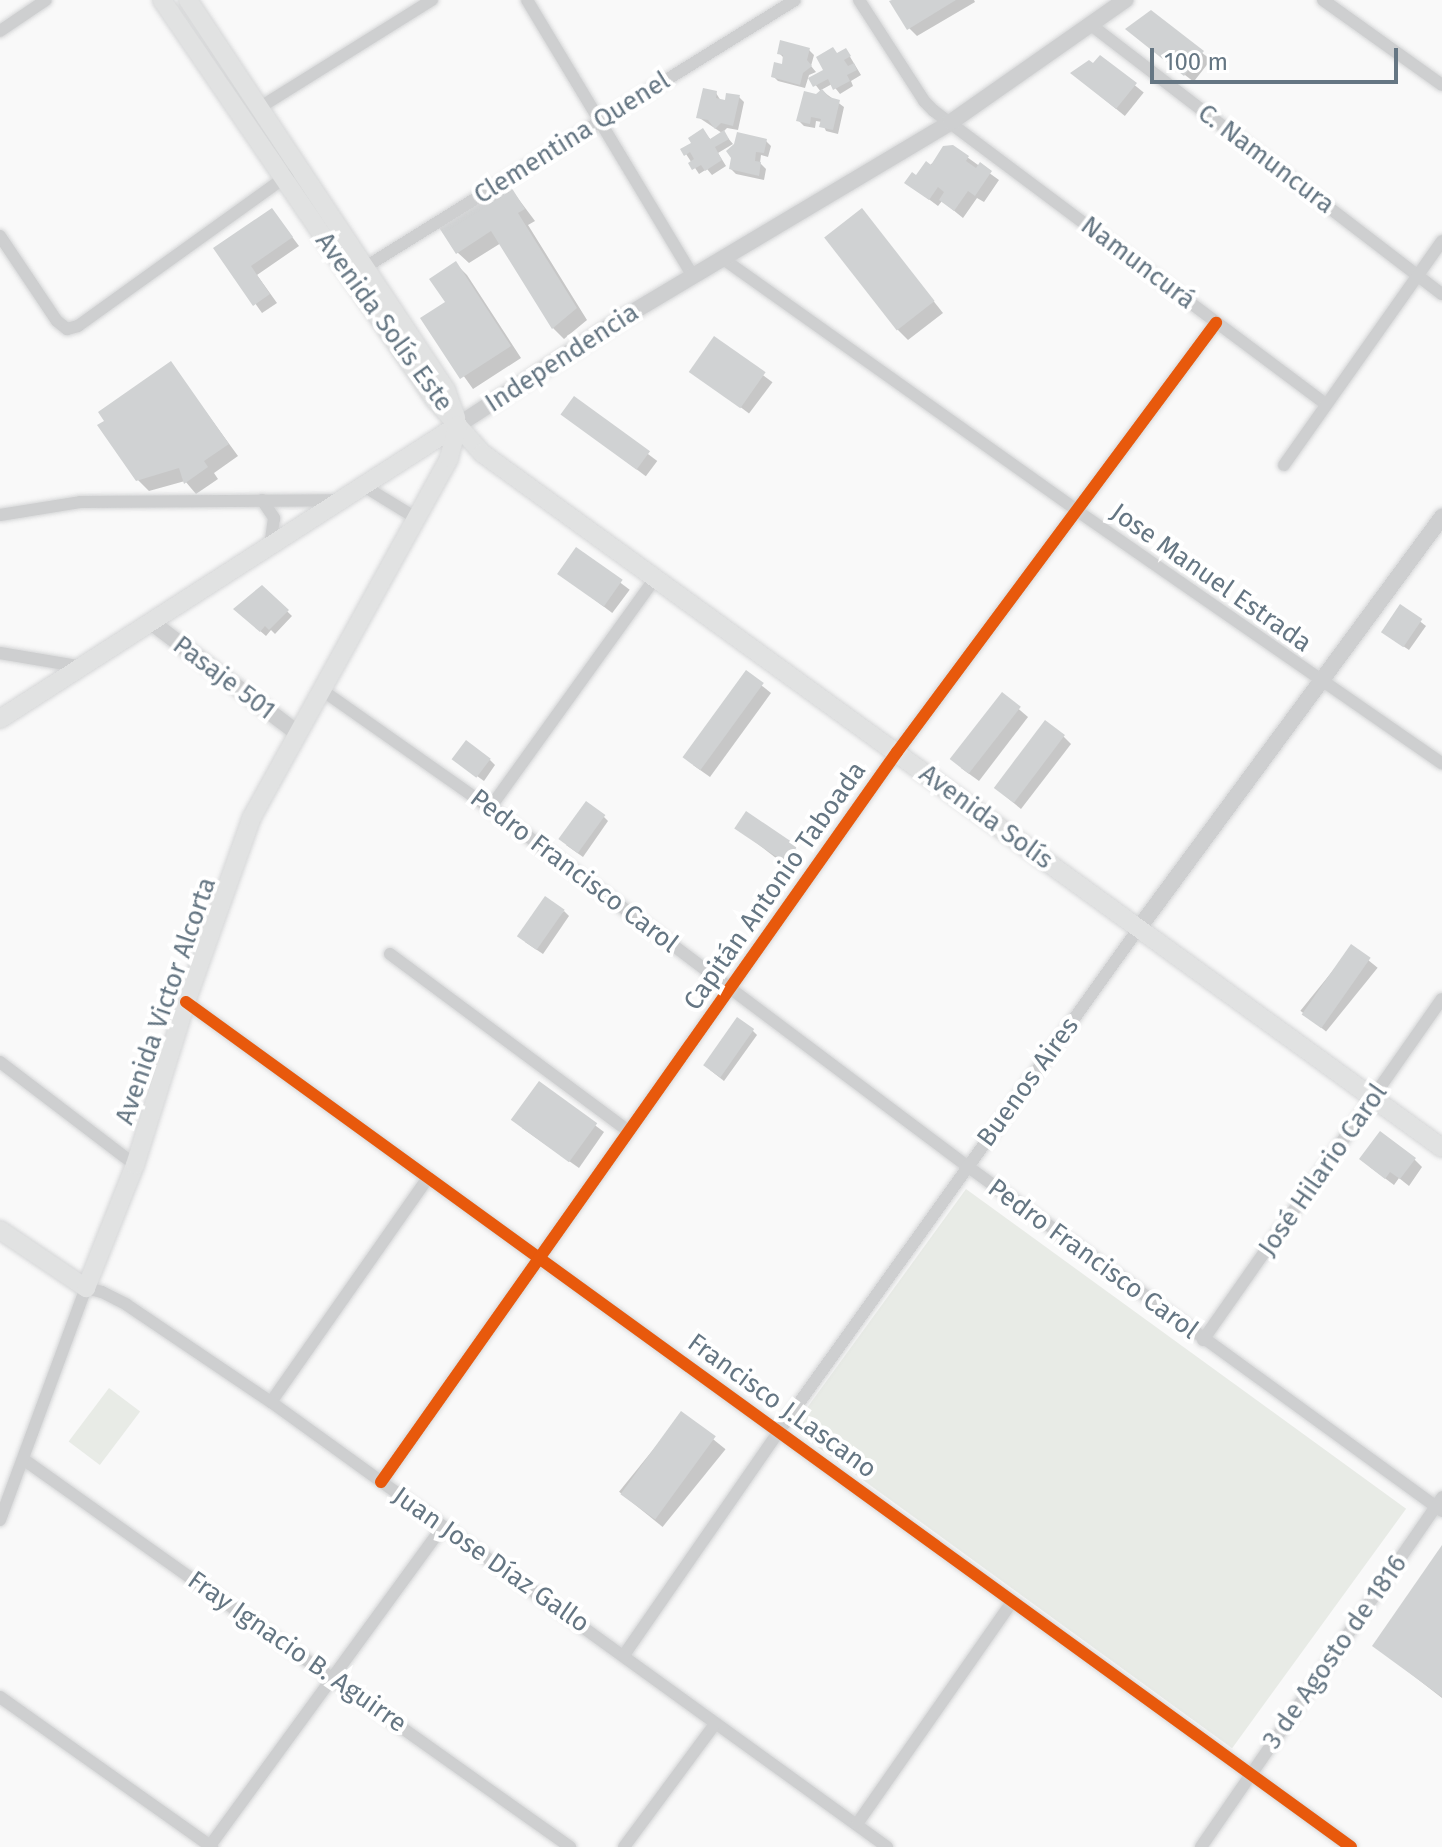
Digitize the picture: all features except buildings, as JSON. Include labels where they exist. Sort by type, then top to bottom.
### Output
[{"type":"main road","name":"Avenida Solís Este","points":[[162,0],[282,179],[357,272]]},
{"type":"main road","name":"Avenida Solís Este","points":[[188,0],[299,168],[357,272],[435,400],[458,425]]},
{"type":"main road","name":"Independencia","points":[[0,719],[458,425]]},
{"type":"main road","name":"Avenida Victor Alcorta","points":[[86,1288],[135,1165],[186,1002],[252,817],[449,458],[458,425]]},
{"type":"main road","name":"Avenida Solís","points":[[458,425],[482,453],[1442,1148]]},
{"type":"main road","points":[[0,1230],[86,1288]]},
{"type":"street","points":[[0,31],[46,0]]},
{"type":"street","points":[[259,108],[432,0]]},
{"type":"street","points":[[527,0],[693,276]]},
{"type":"street","name":"Clementina Quenel","points":[[357,272],[795,0]]},
{"type":"street","name":"Namuncurá","points":[[859,0],[924,101],[1325,404]]},
{"type":"street","name":"Independencia","points":[[458,425],[722,258],[951,122],[1125,0]]},
{"type":"street","points":[[1323,0],[1442,85]]},
{"type":"street","name":"C. Namuncura","points":[[1091,25],[1442,294]]},
{"type":"street","points":[[0,236],[57,321],[67,329],[78,326],[299,168]]},
{"type":"street","points":[[1284,465],[1442,241]]},
{"type":"street","name":"Jose Manuel Estrada","points":[[722,258],[1076,510],[1442,763]]},
{"type":"street","name":"Capitán Antonio Taboada","points":[[381,1482],[897,752],[1216,323]]},
{"type":"street","points":[[362,485],[416,518]]},
{"type":"street","points":[[262,500],[274,518],[270,545]]},
{"type":"street","points":[[0,515],[80,502],[340,500]]},
{"type":"street","name":"Buenos Aires","points":[[624,1655],[967,1166],[1319,680],[1442,517]]},
{"type":"street","points":[[490,808],[655,578]]},
{"type":"street","name":"Pasaje 501","points":[[151,622],[297,733]]},
{"type":"street","points":[[0,653],[83,667]]},
{"type":"street","name":"Pedro Francisco Carol","points":[[322,690],[490,808],[1203,1340],[1440,1505]]},
{"type":"street","points":[[390,954],[627,1130]]},
{"type":"street","name":"José Hilario Carol","points":[[1203,1340],[1442,999]]},
{"type":"street","name":"Francisco J.Lascano","points":[[186,1002],[1351,1847]]},
{"type":"street","points":[[0,1062],[135,1165]]},
{"type":"street","points":[[271,1402],[428,1178]]},
{"type":"street","name":"Juan Jose Díaz Gallo","points":[[86,1288],[127,1305],[271,1402],[887,1847]]},
{"type":"street","name":"Avenida Victor Alcorta","points":[[0,1520],[86,1288]]},
{"type":"street","name":"Fray Ignacio B. Aguirre","points":[[23,1459],[332,1675],[570,1847]]},
{"type":"street","name":"3 de Agosto de 1816","points":[[1201,1847],[1440,1505]]},
{"type":"street","points":[[0,1697],[210,1847],[442,1527]]},
{"type":"street","points":[[857,1824],[1012,1602]]},
{"type":"street","points":[[624,1847],[715,1724]]},
{"type":"shaded area","points":[[966,1189],[1406,1509],[1232,1748],[792,1428]]},
{"type":"shaded area","points":[[109,1388],[140,1411],[100,1465],[69,1442]]},
{"type":"cycle path","points":[[381,1482],[897,752],[1216,323]]},
{"type":"cycle path","points":[[186,1002],[1351,1847]]}]
